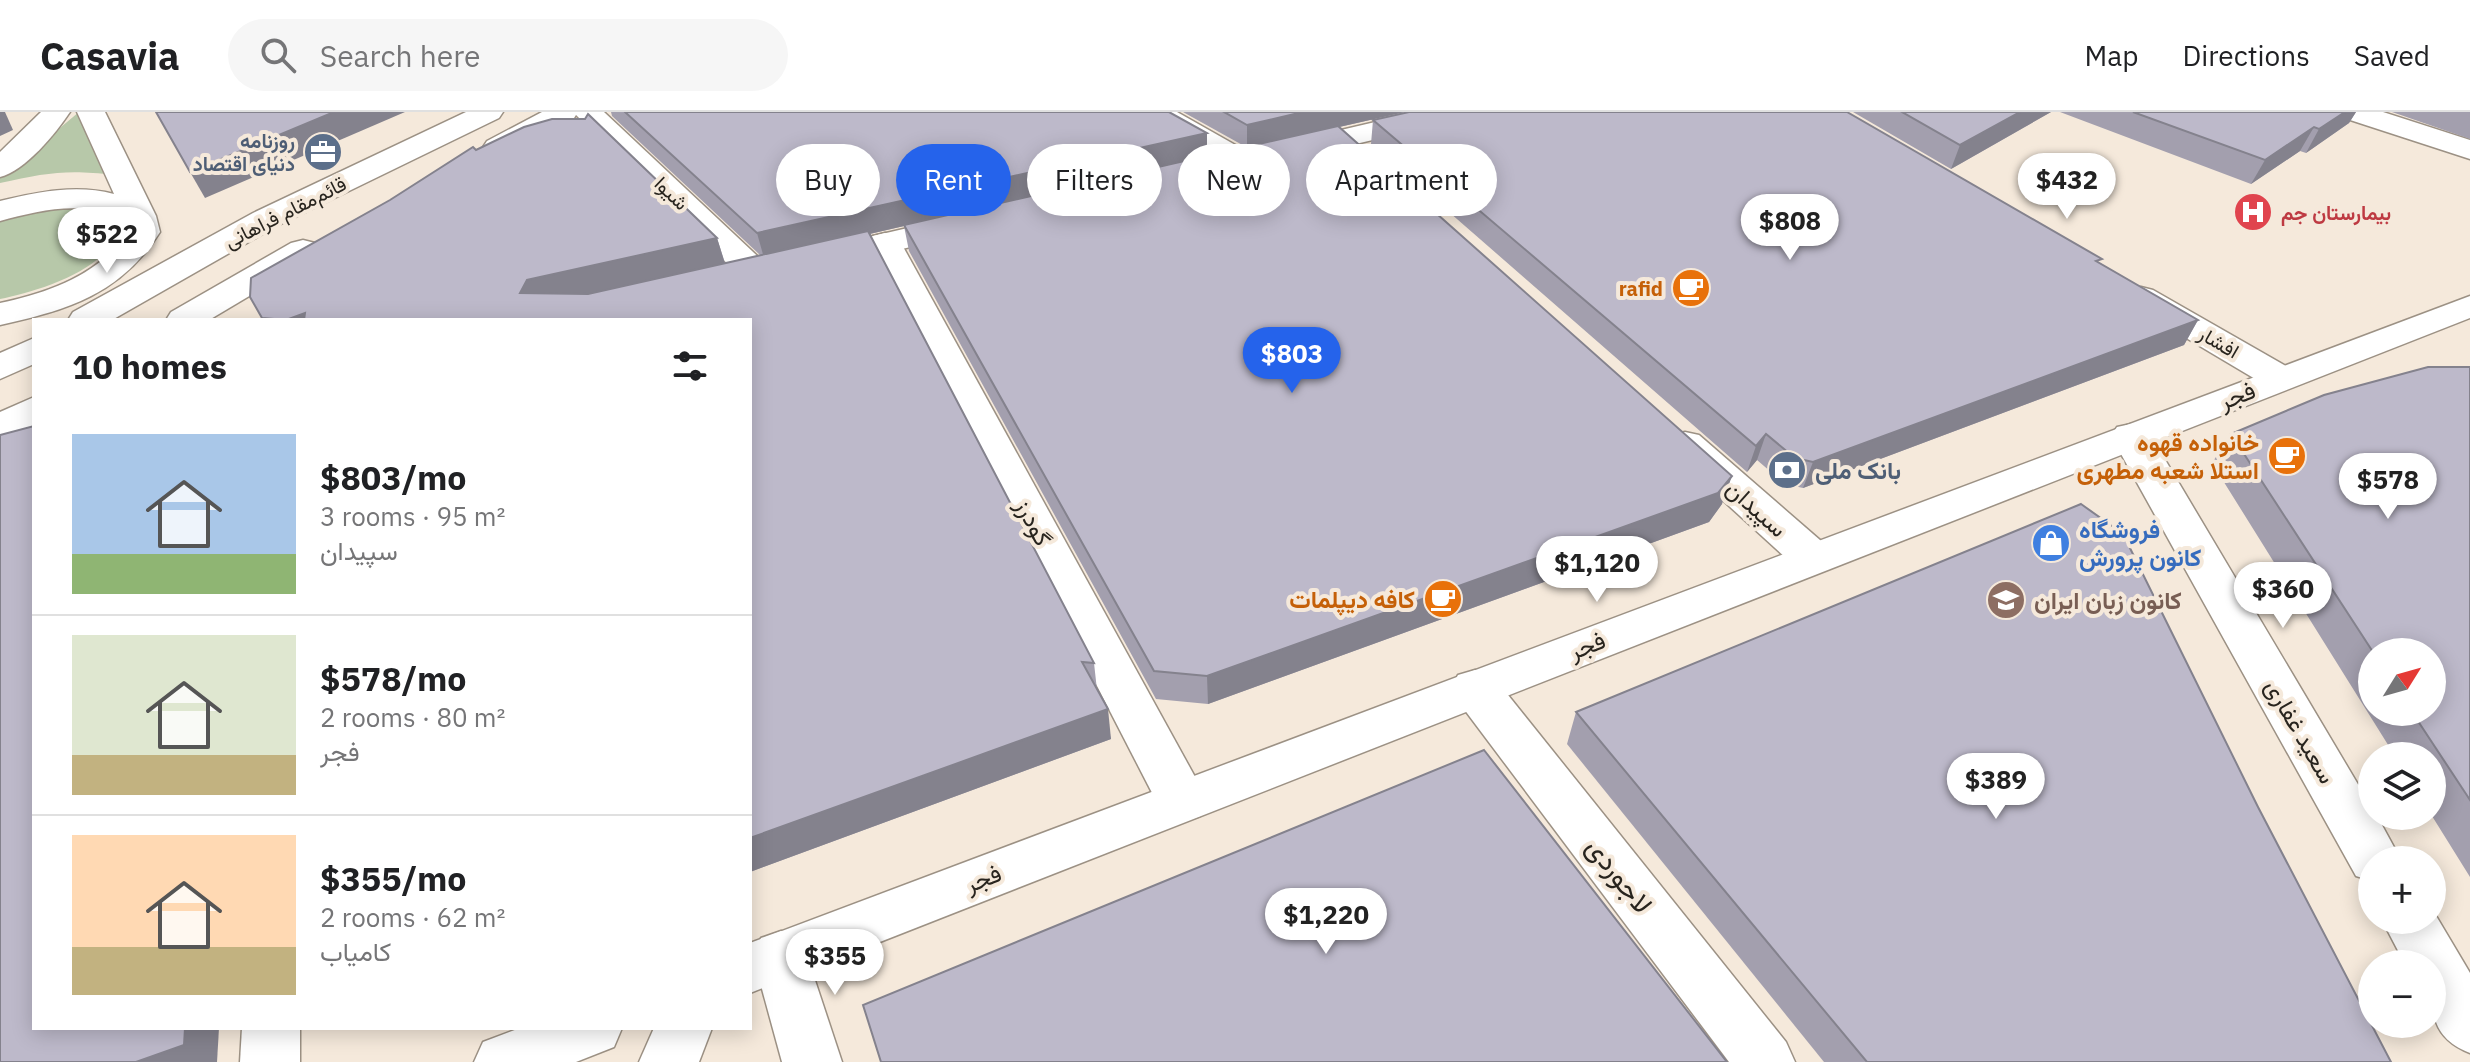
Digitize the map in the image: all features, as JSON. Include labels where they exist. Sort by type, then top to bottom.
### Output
[{"type":"street","points":[[0,168],[44,128],[56,112]]},
{"type":"street","points":[[91,112],[142,224],[156,281],[197,313]]},
{"type":"street","name":"قائم‌مقام فراهانی","points":[[90,318],[264,220],[489,112]]},
{"type":"street","points":[[469,162],[564,112]]},
{"type":"street","name":"شیوا","points":[[587,112],[742,276],[885,243]]},
{"type":"street","points":[[1156,112],[1212,144]]},
{"type":"street","points":[[1290,150],[1456,112]]},
{"type":"street","points":[[2354,112],[2470,150]]},
{"type":"street","points":[[1343,138],[1350,144]]},
{"type":"street","points":[[0,211],[65,199],[99,199],[124,205],[142,224]]},
{"type":"street","points":[[885,243],[994,218]]},
{"type":"street","points":[[0,314],[55,299],[117,266],[136,249],[142,224]]},
{"type":"street","name":"قائم‌مقام فراهانی","points":[[197,313],[333,233]]},
{"type":"street","name":"گودرز","points":[[885,243],[1182,801]]},
{"type":"street","name":"افشار","points":[[2115,282],[2280,378]]},
{"type":"street","name":"فجر","points":[[765,962],[2470,306]]},
{"type":"street","points":[[0,368],[32,350]]},
{"type":"street","name":"سپیدان","points":[[1660,422],[1813,558]]},
{"type":"street","name":"سعید غفاری","points":[[2131,436],[2367,846]]},
{"type":"street","name":"لاجوردی","points":[[1475,688],[1765,1062]]},
{"type":"street","points":[[2417,934],[2470,1026]]},
{"type":"street","points":[[765,962],[812,1062]]},
{"type":"street","points":[[270,1062],[271,1030]]},
{"type":"street","points":[[504,1062],[588,1030]]},
{"type":"street","points":[[669,1062],[682,1030]]},
{"type":"green space","points":[[79,112],[114,175],[56,173],[0,183],[0,178]]},
{"type":"green space","points":[[59,207],[83,208],[111,218],[117,224],[113,240],[104,253],[72,275],[33,291],[0,299],[0,217]]},
{"type":"building","points":[[156,112],[334,112],[190,172]]},
{"type":"building","points":[[625,112],[1169,112],[1207,133],[1158,144],[1027,144],[1027,173],[1011,177],[1011,144],[896,144],[896,202],[880,206],[880,144],[776,144],[776,216],[834,216],[757,233]]},
{"type":"building","points":[[1224,112],[1303,112],[1247,125]]},
{"type":"building","points":[[1409,112],[1847,112],[2102,259],[2096,261],[2198,320],[1813,462],[1795,458],[1766,434],[1756,446],[1486,216],[1497,216],[1497,144],[1401,144],[1373,120]]},
{"type":"building","points":[[1902,112],[2020,112],[1960,145]]},
{"type":"building","points":[[2133,112],[2345,112],[2319,129],[2314,127],[2265,160]]},
{"type":"building","points":[[588,114],[717,238],[527,280],[520,293],[588,294],[868,231],[1094,663],[1082,662],[1108,709],[752,837],[752,318],[304,318],[305,313],[291,318],[262,318],[250,297],[251,278],[390,200],[473,147],[476,150],[524,127],[552,119],[585,119]]},
{"type":"building","points":[[1338,126],[1358,144],[1306,144],[1306,216],[1439,216],[1732,476],[1718,493],[1207,676],[1154,671],[904,225],[943,216],[1011,216],[1011,201],[1027,197],[1027,216],[1162,216],[1162,166],[1178,162],[1178,216],[1290,216],[1290,144],[1259,144]]},
{"type":"building","points":[[2428,367],[2470,367],[2470,800],[2446,764],[2446,742],[2432,742],[2421,726],[2446,726],[2446,638],[2364,638],[2231,434],[2324,395]]},
{"type":"building","points":[[32,427],[32,1030],[185,1030],[184,1045],[136,1062],[0,1062],[0,435]]},
{"type":"building","points":[[2081,504],[2123,534],[2258,807],[2358,999],[2358,1038],[2378,1038],[2391,1062],[1867,1062],[1576,712]]},
{"type":"building","points":[[1484,750],[1727,1062],[881,1062],[863,1005]]},
{"type":"place","name":"روزنامه دنیای اقتصاد","points":[[323,152]]},
{"type":"place","name":"بیمارستان جم","points":[[2253,212]]},
{"type":"place","name":"rafid","points":[[1691,288]]},
{"type":"place","name":"خانواده قهوه استلا شعبه مطهری","points":[[2287,456]]},
{"type":"place","name":"بانک ملی","points":[[1787,470]]},
{"type":"place","name":"فروشگاه کانون پرورش","points":[[2051,543]]},
{"type":"place","name":"کافه دیپلمات","points":[[1443,599]]},
{"type":"place","name":"کانون زبان ایران","points":[[2006,600]]}]
